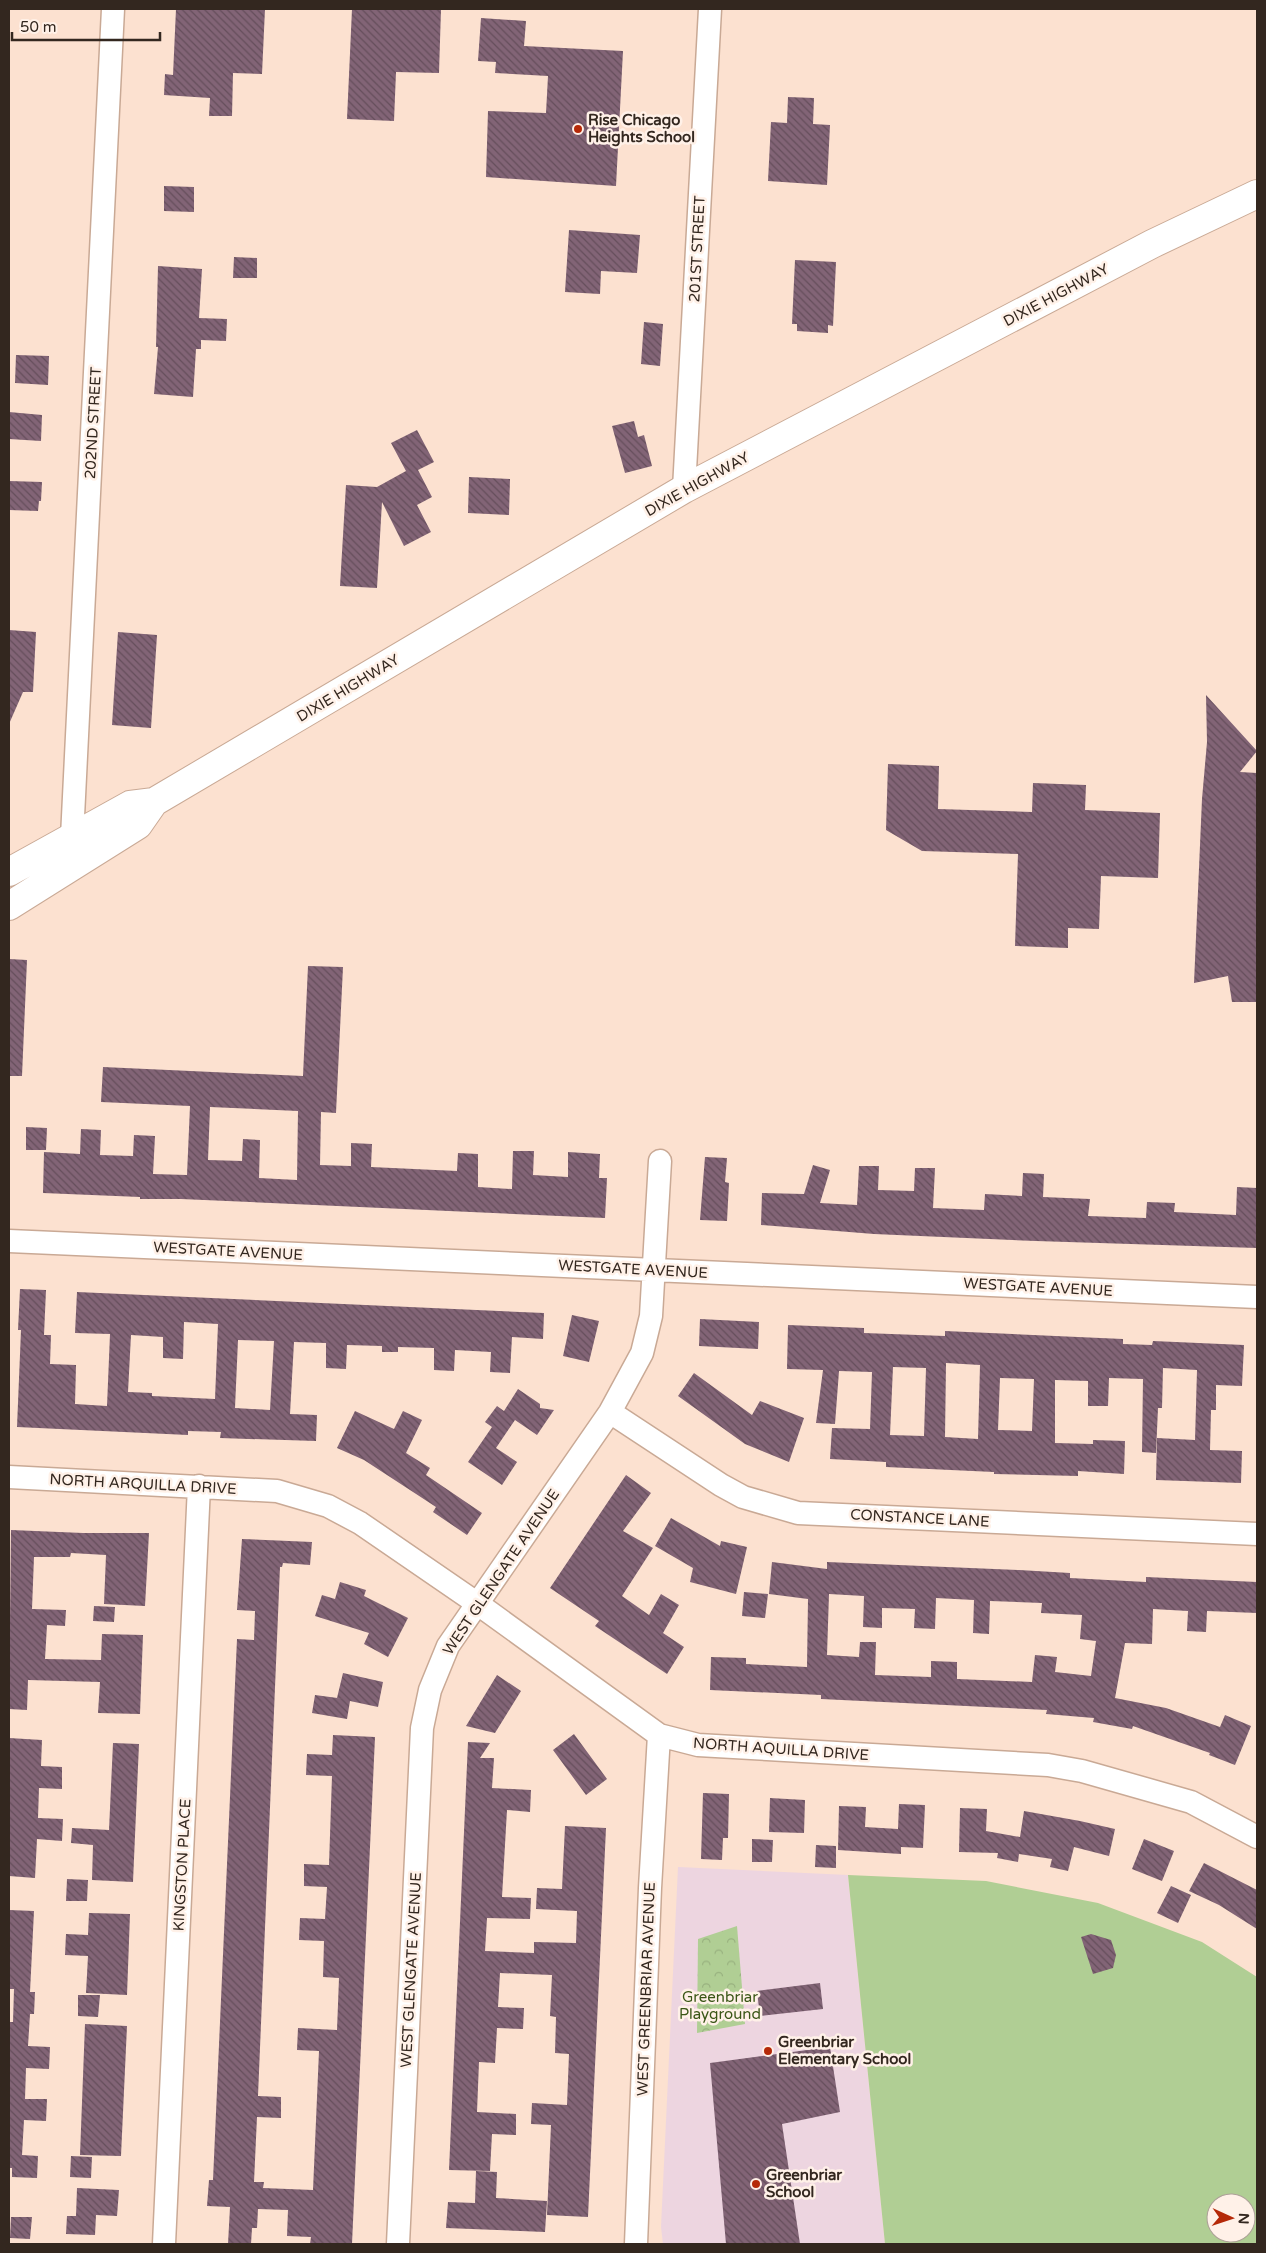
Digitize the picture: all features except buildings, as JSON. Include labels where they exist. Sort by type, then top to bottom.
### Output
[{"type":"main road","name":"DIXIE HIGHWAY","points":[[9,872],[130,805],[154,802],[684,489],[1152,244],[1257,194]]},
{"type":"main road","name":"DIXIE HIGHWAY","points":[[9,906],[138,825],[154,802]]},
{"type":"street","name":"202ND STREET","points":[[72,837],[113,9]]},
{"type":"street","name":"201ST STREET","points":[[684,489],[710,9]]},
{"type":"street","name":"WEST GLENGATE AVENUE","points":[[398,2244],[422,1728],[430,1690],[448,1646],[610,1412],[642,1353],[651,1316],[660,1161]]},
{"type":"street","name":"WESTGATE AVENUE","points":[[9,1241],[1257,1297]]},
{"type":"street","name":"CONSTANCE LANE","points":[[610,1412],[721,1485],[753,1500],[798,1513],[1257,1534]]},
{"type":"street","name":"NORTH ARQUILLA DRIVE","points":[[9,1477],[277,1491]]},
{"type":"street","name":"KINGSTON PLACE","points":[[164,2244],[199,1486]]},
{"type":"street","name":"NORTH AQUILLA DRIVE","points":[[277,1491],[307,1498],[344,1513],[478,1604],[659,1735],[698,1745],[1048,1765],[1082,1771],[1191,1802],[1257,1837]]},
{"type":"street","name":"WEST GREENBRIAR AVENUE","points":[[636,2244],[650,1888],[659,1735]]},
{"type":"shaded area","name":"Greenbriar Elementary School","points":[[678,1867],[848,1875],[885,2244],[663,2244],[661,2227]]},
{"type":"green space","points":[[848,1875],[986,1881],[1098,1903],[1202,1942],[1257,1977],[1257,2244],[885,2244]]},
{"type":"green space","name":"Greenbriar Playground","points":[[737,1926],[745,2024],[697,2033],[698,1939]]},
{"type":"place","name":"Rise Chicago Heights School","points":[[578,129]]},
{"type":"place","name":"Greenbriar Elementary School","points":[[768,2051]]},
{"type":"place","name":"Greenbriar School","points":[[756,2184]]}]
